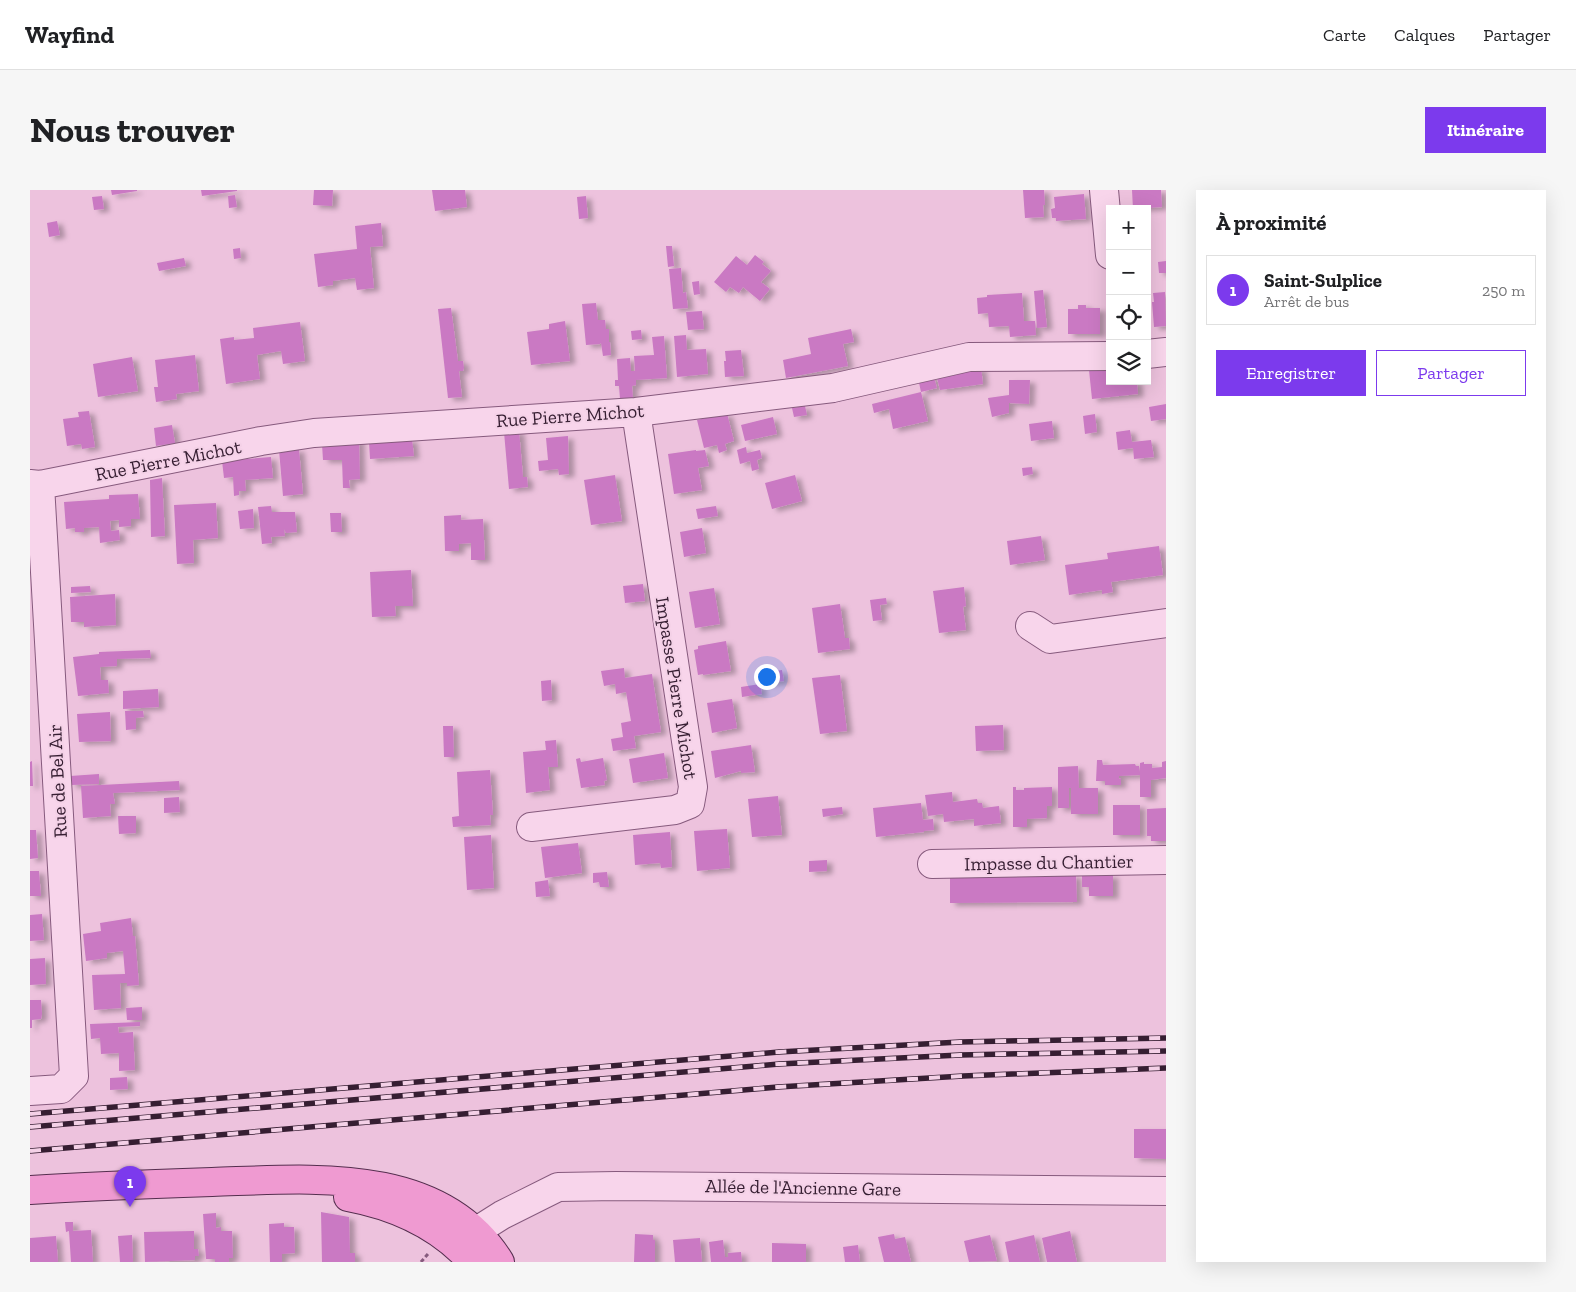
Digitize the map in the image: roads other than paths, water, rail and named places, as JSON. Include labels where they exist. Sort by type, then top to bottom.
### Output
[{"type":"main road","points":[[30,1190],[80,1186],[310,1179],[354,1181],[391,1188],[426,1199],[461,1219],[467,1246]]},
{"type":"main road","points":[[30,1202],[81,1198],[331,1193],[370,1201],[401,1212],[446,1237],[467,1246],[492,1248],[500,1262]]},
{"type":"street","points":[[1104,190],[1110,250]]},
{"type":"street","points":[[1151,354],[1166,352]]},
{"type":"street","name":"Rue Pierre Michot","points":[[35,485],[261,441],[314,434],[494,420],[636,412],[834,388],[969,357],[1106,356]]},
{"type":"street","name":"Impasse Pierre Michot","points":[[531,827],[675,810],[690,804],[693,787],[636,412]]},
{"type":"street","name":"Rue de Bel Air","points":[[30,1091],[61,1089],[74,1076],[35,485]]},
{"type":"street","points":[[1030,626],[1050,639],[1166,623]]},
{"type":"street","name":"Impasse du Chantier","points":[[932,864],[1166,860]]},
{"type":"street","name":"Allée de l'Ancienne Gare","points":[[467,1246],[502,1215],[558,1187],[1166,1191]]},
{"type":"railway","points":[[30,1114],[779,1052],[960,1042],[1166,1038]]},
{"type":"railway","points":[[30,1127],[779,1064],[960,1055],[1166,1051]]},
{"type":"railway","points":[[30,1151],[778,1087],[963,1076],[1166,1068]]},
{"type":"place","name":"Saint-Sulplice","points":[[130,1207]]}]
